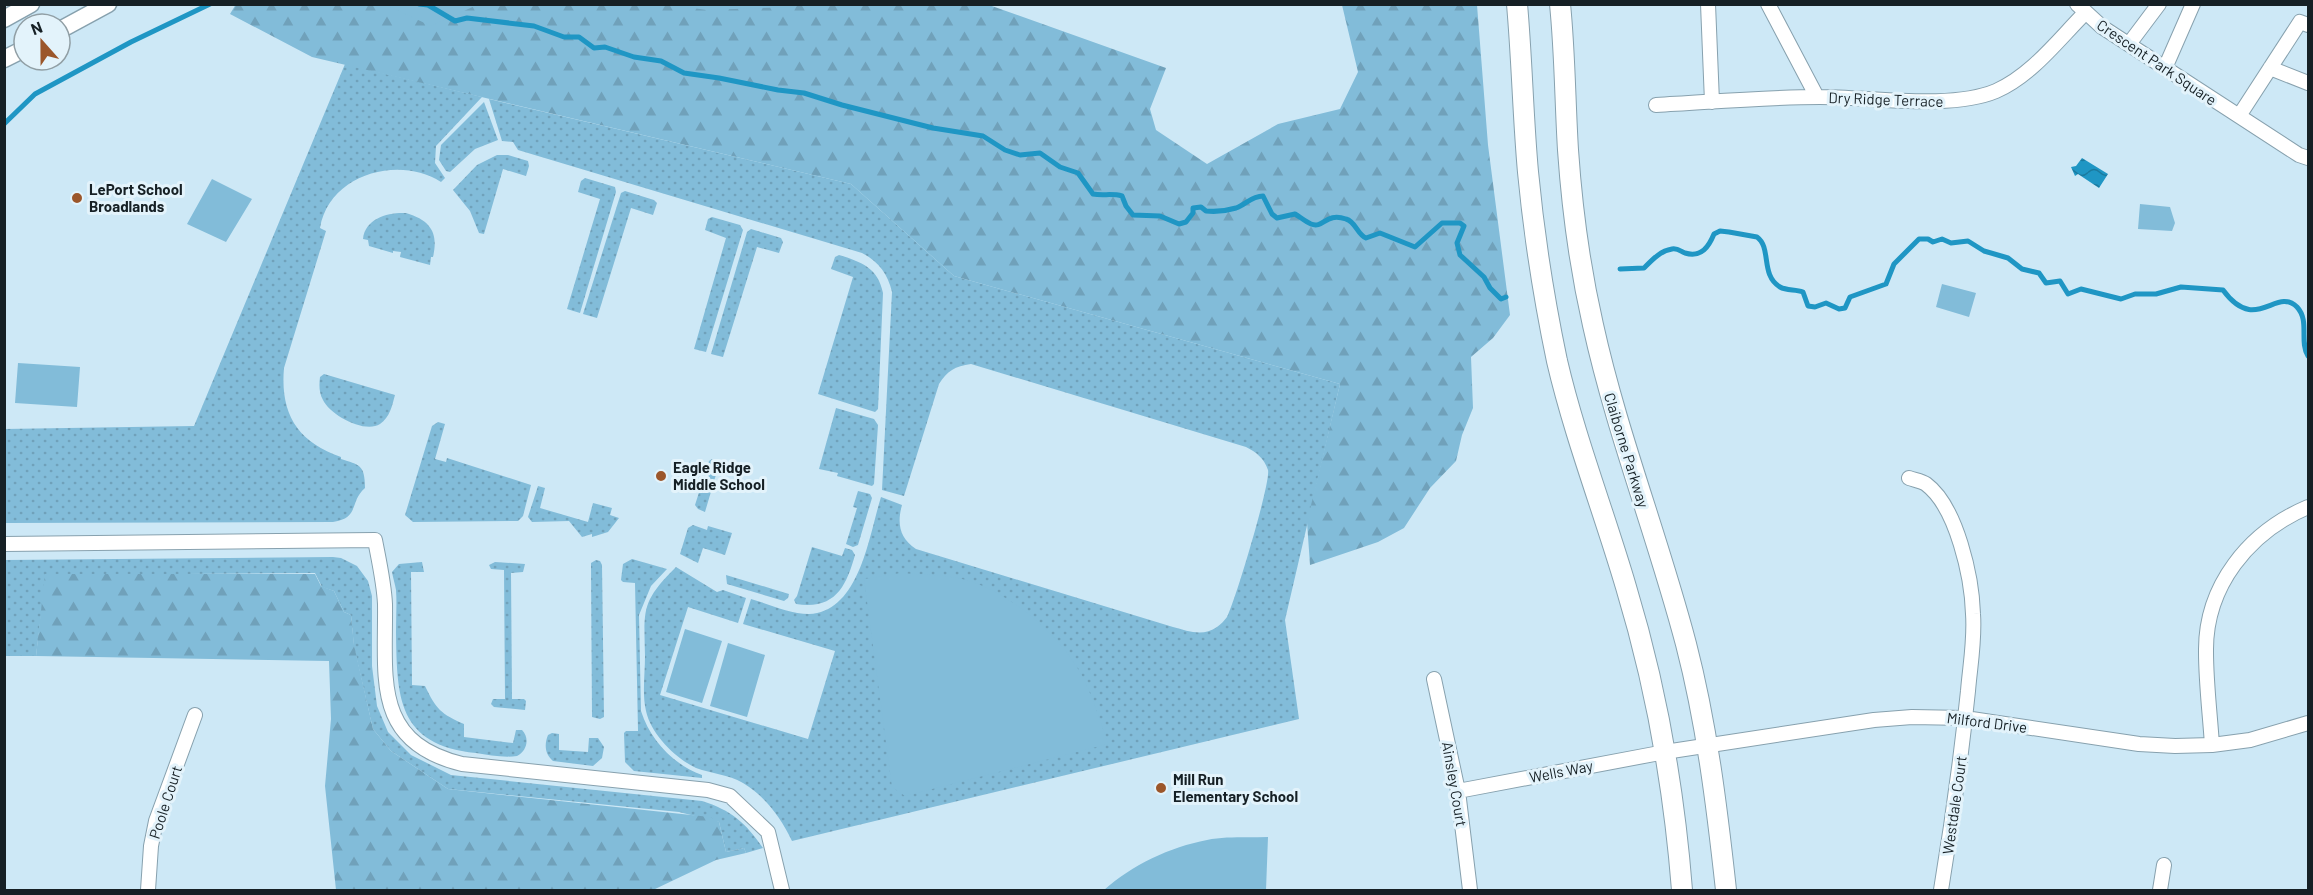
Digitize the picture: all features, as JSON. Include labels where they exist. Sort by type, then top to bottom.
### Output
[{"type":"main road","points":[[1517,4],[1533,219],[1557,362],[1629,597],[1650,677],[1674,811],[1682,891]]},
{"type":"main road","name":"Claiborne Parkway","points":[[1560,4],[1572,191],[1592,324],[1624,445],[1664,567],[1686,645],[1707,746],[1726,891]]},
{"type":"street","points":[[4,19],[31,4]]},
{"type":"street","points":[[72,24],[108,4]]},
{"type":"street","points":[[1708,4],[1712,102]]},
{"type":"street","points":[[1768,4],[1818,97]]},
{"type":"street","points":[[2129,45],[2158,4]]},
{"type":"street","points":[[2165,68],[2191,5]]},
{"type":"street","name":"Dry Ridge Terrace","points":[[1656,105],[1818,97],[1951,101],[1974,98],[1996,91],[2016,80],[2034,65],[2081,9]]},
{"type":"street","name":"Crescent Park Square","points":[[2081,9],[2129,45],[2299,155],[2308,158]]},
{"type":"street","points":[[2239,116],[2300,22],[2308,25]]},
{"type":"street","points":[[2270,68],[2308,83]]},
{"type":"street","name":"Westdale Court","points":[[1909,478],[1925,483],[1938,496],[1953,524],[1964,552],[1971,584],[1974,616],[1960,773],[1941,891]]},
{"type":"street","points":[[2212,745],[2205,652],[2214,602],[2223,580],[2253,541],[2271,526],[2308,507]]},
{"type":"street","points":[[4,544],[375,540],[385,600],[386,694],[401,728],[414,741],[440,759],[462,764],[708,790],[730,796],[768,832],[782,891]]},
{"type":"street","name":"Ainsley Court","points":[[1434,679],[1458,791],[1470,891]]},
{"type":"street","name":"Poole Court","points":[[148,891],[151,846],[156,821],[195,715]]},
{"type":"street","name":"Milford Drive","points":[[1665,752],[1874,720],[1912,717],[1965,718],[2139,744],[2175,746],[2212,745],[2250,740],[2308,723]]},
{"type":"street","name":"Wells Way","points":[[1458,791],[1665,752]]},
{"type":"street","points":[[2160,891],[2164,865]]},
{"type":"green space","points":[[236,4],[989,5],[1166,68],[1150,109],[1156,130],[1207,164],[1278,124],[1340,109],[1358,72],[1342,5],[1477,5],[1488,145],[1510,315],[1493,338],[1471,357],[1473,408],[1462,435],[1456,461],[1430,488],[1404,528],[1378,542],[1310,565],[1307,522],[1340,384],[954,276],[851,184],[312,57],[230,14]]},
{"type":"green space","points":[[386,5],[477,5],[431,26]]},
{"type":"green space","points":[[673,5],[792,5],[706,10]]},
{"type":"green space","points":[[345,64],[482,97],[436,146],[435,163],[445,178],[441,182],[424,174],[406,170],[387,170],[368,175],[351,183],[337,194],[326,209],[320,228],[326,231],[284,368],[283,384],[289,412],[294,424],[303,434],[326,451],[357,464],[362,470],[365,488],[360,493],[351,513],[333,522],[5,523],[4,429],[194,426]]},
{"type":"green space","points":[[489,99],[851,184],[954,276],[1340,384],[1285,620],[1299,719],[792,841],[772,809],[743,783],[696,768],[672,752],[658,737],[646,711],[644,627],[651,598],[676,567],[717,592],[723,590],[746,598],[738,623],[688,607],[660,695],[808,739],[835,651],[743,624],[751,599],[802,614],[826,610],[840,600],[860,569],[881,497],[902,505],[901,530],[906,540],[916,549],[1173,627],[1206,632],[1217,627],[1227,617],[1252,542],[1268,470],[1259,456],[1246,447],[971,364],[952,370],[939,384],[904,496],[882,490],[892,292],[888,279],[877,264],[862,253],[518,150],[513,142],[502,141]]},
{"type":"green space","points":[[484,102],[498,140],[475,149],[450,172],[446,171],[439,160],[441,145]]},
{"type":"green space","points":[[497,155],[508,155],[528,161],[529,166],[526,176],[503,169],[484,234],[479,233],[470,211],[453,190],[477,165]]},
{"type":"green space","points":[[585,178],[615,187],[616,192],[580,313],[567,309],[600,199],[578,192],[581,181]]},
{"type":"green space","points":[[212,179],[252,199],[226,242],[187,224]]},
{"type":"green space","points":[[625,191],[657,203],[653,215],[631,208],[597,318],[583,314],[621,193]]},
{"type":"green space","points":[[2140,204],[2170,207],[2175,223],[2172,231],[2138,229]]},
{"type":"green space","points":[[406,213],[422,220],[432,230],[435,242],[430,265],[400,257],[401,252],[393,251],[393,253],[369,246],[368,240],[363,239],[368,226],[373,221],[385,215]]},
{"type":"green space","points":[[712,217],[740,225],[743,230],[706,352],[694,349],[726,238],[705,230],[708,219]]},
{"type":"green space","points":[[751,229],[781,238],[783,242],[779,253],[757,247],[723,357],[711,354],[747,232]]},
{"type":"green space","points":[[839,255],[868,267],[881,284],[883,293],[878,409],[875,412],[818,394],[853,277],[831,269],[835,257]]},
{"type":"green space","points":[[1942,284],[1976,293],[1969,317],[1936,307]]},
{"type":"green space","points":[[18,363],[80,367],[77,407],[15,403]]},
{"type":"green space","points":[[324,374],[395,395],[386,418],[380,424],[366,427],[340,417],[327,406],[322,397],[320,377]]},
{"type":"green space","points":[[836,408],[874,419],[878,425],[872,486],[837,476],[838,473],[819,469]]},
{"type":"green space","points":[[438,422],[445,424],[435,459],[446,462],[447,458],[531,485],[523,516],[518,521],[413,522],[405,515],[432,426]]},
{"type":"green space","points":[[712,459],[720,461],[705,512],[695,505],[709,461]]},
{"type":"green space","points":[[538,486],[545,488],[540,508],[588,522],[593,503],[612,508],[610,515],[619,518],[608,532],[592,537],[592,534],[582,537],[569,521],[532,522],[528,517]]},
{"type":"green space","points":[[858,491],[870,494],[872,498],[858,545],[853,547],[846,544],[857,508],[853,507]]},
{"type":"green space","points":[[693,525],[707,530],[708,526],[732,533],[725,555],[703,548],[698,563],[680,554],[688,528]]},
{"type":"green space","points":[[812,547],[842,556],[845,548],[852,550],[855,555],[843,586],[837,594],[820,603],[796,604],[794,600]]},
{"type":"green space","points":[[341,558],[357,566],[368,581],[372,596],[372,666],[377,706],[388,732],[411,755],[451,775],[702,801],[737,818],[763,848],[746,853],[744,848],[726,852],[719,822],[679,812],[448,789],[391,751],[373,729],[354,647],[351,615],[344,612],[334,591],[322,587],[315,573],[46,575],[36,656],[5,656],[4,560]]},
{"type":"green space","points":[[632,559],[667,569],[651,586],[639,615],[641,711],[650,732],[664,750],[682,765],[702,775],[702,778],[634,771],[625,762],[624,733],[638,731],[635,583],[621,580],[623,564]]},
{"type":"green space","points":[[596,560],[602,565],[604,717],[600,719],[592,717],[591,563]]},
{"type":"green space","points":[[422,562],[424,572],[411,572],[412,685],[425,686],[440,710],[464,724],[464,737],[513,743],[516,730],[522,730],[526,737],[526,744],[517,756],[497,756],[450,748],[430,740],[416,728],[407,714],[401,697],[398,677],[396,590],[392,572],[399,564]]},
{"type":"green space","points":[[495,562],[525,564],[523,572],[511,573],[512,699],[524,699],[526,701],[525,710],[494,707],[491,704],[493,699],[505,699],[504,570],[491,569],[489,565]]},
{"type":"green space","points":[[901,573],[959,578],[978,584],[1008,599],[1036,620],[1060,644],[1080,672],[1108,744],[905,796],[892,787],[864,579]]},
{"type":"green space","points":[[45,574],[315,574],[321,586],[334,591],[344,612],[351,615],[354,645],[373,729],[391,751],[448,789],[710,817],[719,822],[726,852],[744,848],[746,853],[716,860],[653,890],[336,890],[325,786],[331,719],[329,661],[36,656]]},
{"type":"green space","points":[[726,575],[789,594],[788,598],[784,601],[727,584]]},
{"type":"green space","points":[[685,629],[722,641],[702,703],[666,692]]},
{"type":"green space","points":[[728,643],[765,655],[747,717],[710,706]]},
{"type":"green space","points":[[559,734],[559,750],[588,752],[589,738],[598,738],[604,747],[602,758],[593,766],[553,761],[548,755],[546,746],[548,735]]},
{"type":"green space","points":[[1268,837],[1266,890],[1104,890],[1139,865],[1179,847],[1214,839]]},
{"type":"water","points":[[2082,158],[2108,174],[2099,188],[2078,174],[2075,176],[2071,167],[2076,166]]},
{"type":"waterway","points":[[4,124],[35,94],[131,42],[210,4]]},
{"type":"waterway","points":[[419,4],[428,5],[455,21],[467,18],[534,26],[564,37],[579,37],[594,48],[605,47],[634,57],[661,61],[684,73],[804,93],[933,128],[983,136],[1005,150],[1020,155],[1040,153],[1060,167],[1078,173],[1093,194],[1122,196],[1133,215],[1160,216],[1179,224],[1186,222],[1193,213],[1193,208],[1225,211],[1263,196],[1272,214],[1277,218],[1295,214],[1315,225],[1339,217],[1349,221],[1366,238],[1380,233],[1415,247],[1442,223],[1460,223],[1464,226],[1457,243],[1460,255],[1484,277],[1490,288],[1501,299],[1506,297]]},
{"type":"waterway","points":[[1620,269],[1644,268],[1660,254],[1672,249],[1696,254],[1704,250],[1714,234],[1720,231],[1757,237],[1764,248],[1770,276],[1774,282],[1780,287],[1803,292],[1808,306],[1815,307],[1826,303],[1839,309],[1845,308],[1850,297],[1886,284],[1894,264],[1919,239],[1928,239],[1933,242],[1942,239],[1951,243],[1968,241],[1984,251],[2008,258],[2022,269],[2039,273],[2046,283],[2060,281],[2068,294],[2081,289],[2121,299],[2135,294],[2156,294],[2181,287],[2223,290],[2235,303],[2246,309],[2255,310],[2281,302],[2289,302],[2297,307],[2303,318],[2304,344],[2308,356]]},
{"type":"place","name":"LePort School Broadlands","points":[[77,198]]},
{"type":"place","name":"Eagle Ridge Middle School","points":[[661,476]]},
{"type":"place","name":"Mill Run Elementary School","points":[[1161,788]]}]
